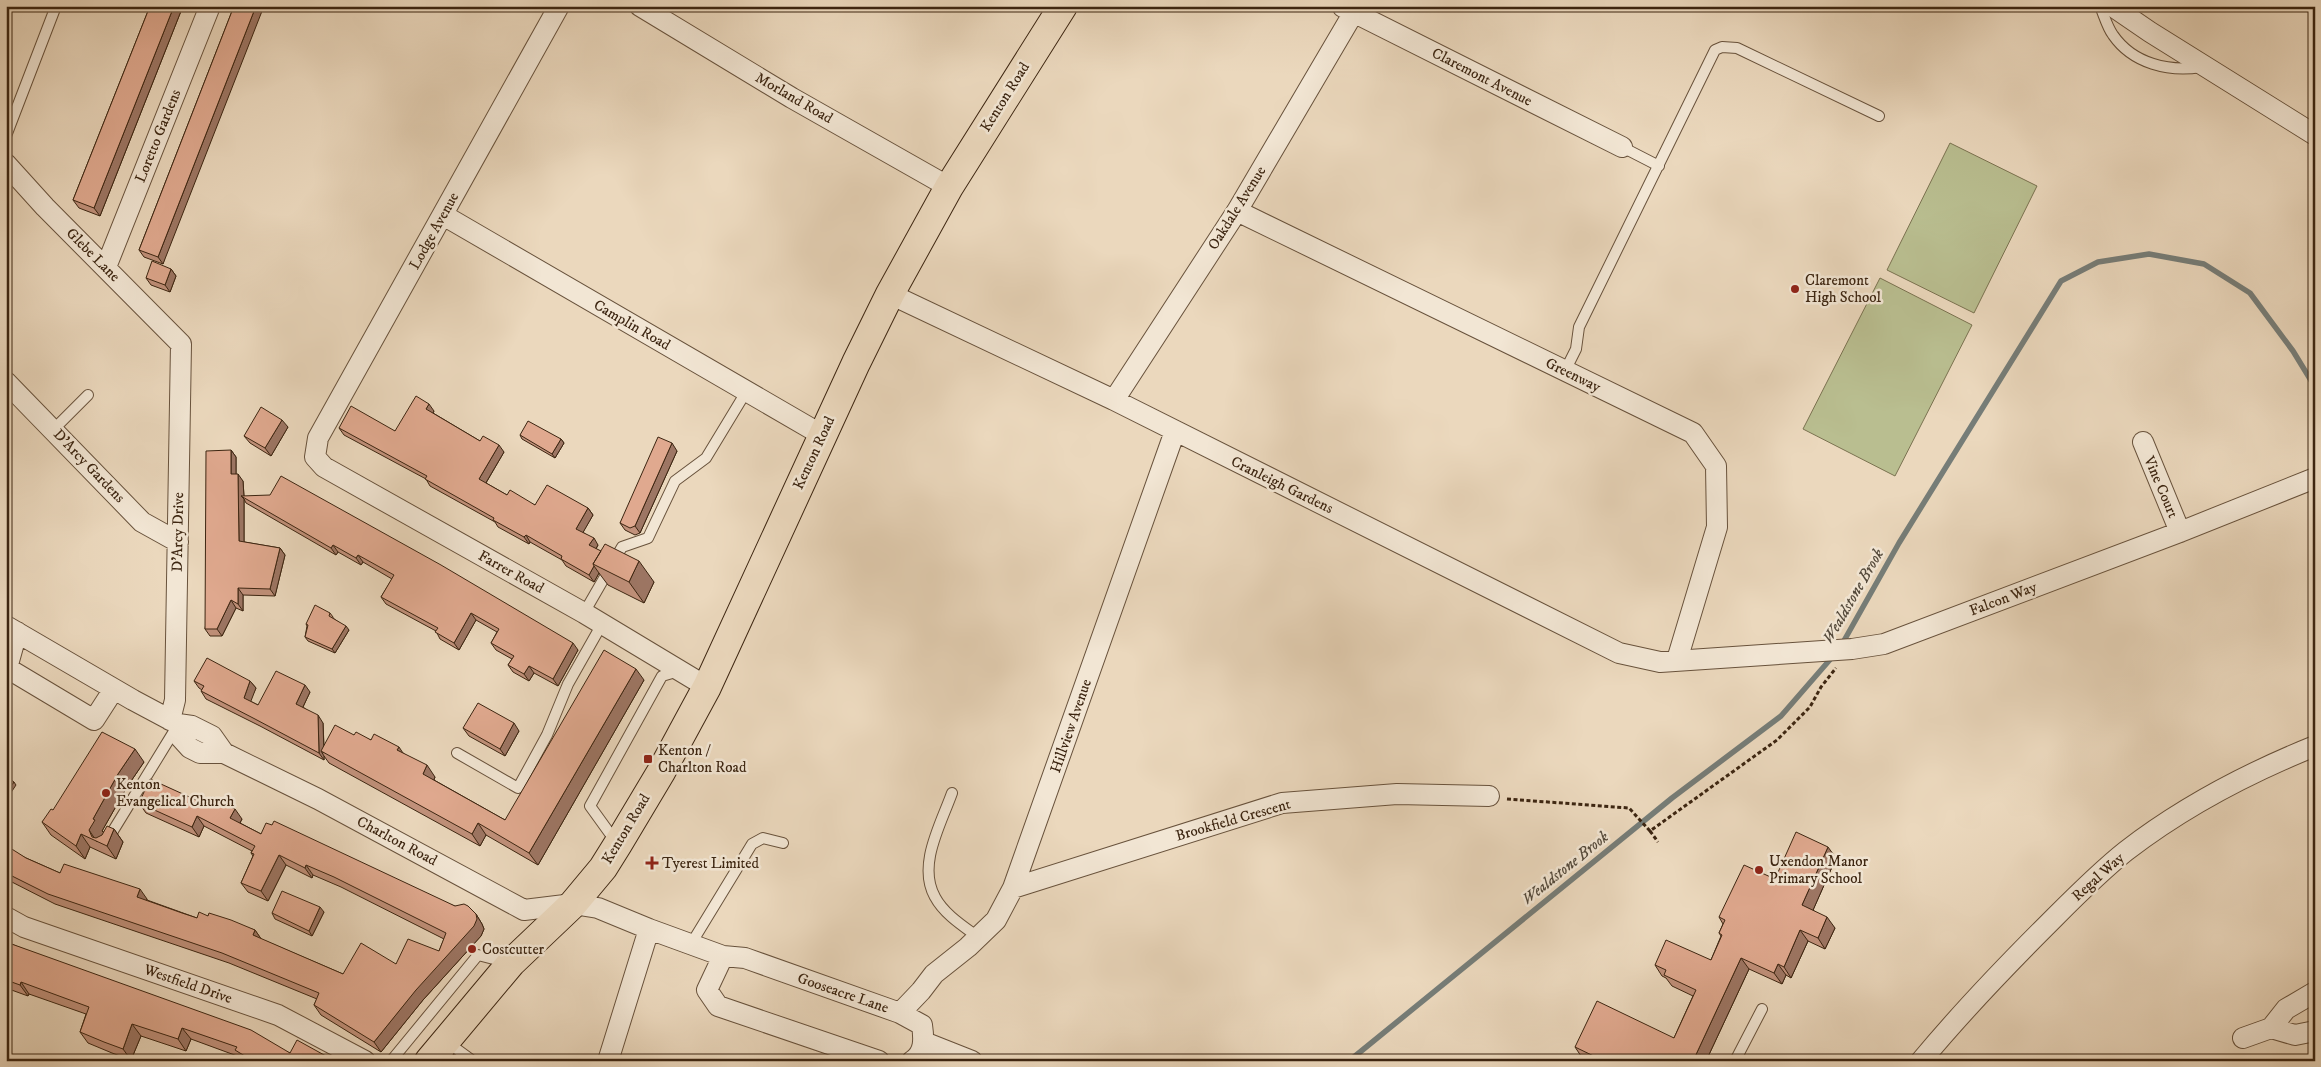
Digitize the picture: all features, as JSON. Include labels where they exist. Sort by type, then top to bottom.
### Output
[{"type":"main road","name":"Kenton Road","points":[[436,1050],[511,963],[573,904],[603,868],[618,844],[661,772],[707,687],[822,435],[890,294],[949,187],[1063,6]]},
{"type":"street","name":"Loretto Gardens","points":[[106,267],[210,6]]},
{"type":"street","name":"Lodge Avenue","points":[[315,457],[318,438],[560,6]]},
{"type":"street","name":"Morland Road","points":[[640,6],[792,98],[949,187]]},
{"type":"street","points":[[2112,6],[2315,135]]},
{"type":"street","name":"Claremont Avenue","points":[[1348,9],[1622,147]]},
{"type":"street","name":"Oakdale Avenue","points":[[1114,400],[1237,210],[1348,9]]},
{"type":"street","name":"Glebe Lane","points":[[6,164],[45,207],[181,344]]},
{"type":"street","name":"Greenway","points":[[1237,210],[1693,434],[1716,466],[1717,527],[1677,660]]},
{"type":"street","name":"Camplin Road","points":[[443,215],[822,435]]},
{"type":"street","name":"Cranleigh Gardens","points":[[890,294],[1114,400],[1619,653],[1660,662],[1677,660]]},
{"type":"street","name":"D'Arcy Drive","points":[[174,722],[181,344]]},
{"type":"street","name":"D'Arcy Gardens","points":[[6,382],[142,522],[178,542]]},
{"type":"street","name":"Hillview Avenue","points":[[900,1013],[934,974],[996,920],[1013,888],[1175,432]]},
{"type":"street","name":"Vine Court","points":[[2143,442],[2180,532]]},
{"type":"street","name":"Farrer Road","points":[[315,457],[324,467],[584,613],[707,687]]},
{"type":"street","name":"Falcon Way","points":[[1677,660],[1852,649],[1884,644],[2180,532],[2315,478]]},
{"type":"street","name":"Charlton Road","points":[[114,689],[94,720],[7,668],[12,629],[174,722],[192,726],[212,736],[224,753],[318,799],[524,910],[573,904]]},
{"type":"street","name":"Regal Way","points":[[1921,1061],[1996,977],[2082,890],[2125,852],[2158,828],[2235,781],[2315,746]]},
{"type":"street","name":"Brookfield Crescent","points":[[1013,888],[1282,803],[1398,794],[1489,796]]},
{"type":"street","name":"Gooseacre Lane","points":[[573,904],[598,908],[723,956],[745,958],[900,1013],[923,1034],[972,1061]]},
{"type":"street","name":"Westfield Drive","points":[[6,917],[24,927],[278,1015],[366,1061]]},
{"type":"street","points":[[608,1061],[649,929]]},
{"type":"street","points":[[723,956],[707,990],[718,1006],[879,1061]]},
{"type":"street","points":[[912,1061],[918,1058],[923,1034],[921,991]]},
{"type":"street","points":[[2243,1038],[2271,1028],[2286,1009],[2315,992]]},
{"type":"street","points":[[2271,1028],[2295,1034],[2315,1031]]},
{"type":"lane","points":[[6,136],[56,6]]},
{"type":"lane","points":[[2100,6],[2113,36],[2129,51],[2146,62],[2181,70],[2205,66]]},
{"type":"lane","points":[[1565,371],[1576,349],[1579,327],[1715,50],[1722,47],[1736,48],[1879,116]]},
{"type":"lane","points":[[1622,147],[1659,166]]},
{"type":"lane","points":[[584,613],[622,547],[648,538],[675,481],[706,458],[746,392]]},
{"type":"lane","points":[[53,430],[88,395]]},
{"type":"lane","points":[[457,753],[518,788],[547,735],[568,684],[602,624]]},
{"type":"lane","points":[[618,844],[590,806],[662,676],[680,671]]},
{"type":"lane","points":[[105,844],[174,722]]},
{"type":"lane","points":[[952,793],[931,850],[927,876],[935,898],[953,918],[978,937]]},
{"type":"lane","points":[[690,944],[752,844],[763,838],[783,843]]},
{"type":"lane","points":[[391,1061],[478,955],[511,963]]},
{"type":"lane","points":[[1735,1061],[1762,1009]]},
{"type":"lane","points":[[436,1050],[473,1061]]},
{"type":"path","points":[[1650,831],[1778,740],[1810,707],[1821,687],[1852,649]]},
{"type":"path","points":[[1489,796],[1515,800],[1629,808],[1658,842]]},
{"type":"green space","points":[[1950,143],[2037,186],[1974,313],[1887,270]]},
{"type":"green space","points":[[1880,278],[1972,325],[1895,476],[1803,429]]},
{"type":"building","points":[[150,6],[174,6],[94,208],[73,200]]},
{"type":"building","points":[[234,6],[256,6],[158,257],[139,250]]},
{"type":"building","points":[[152,261],[171,269],[165,285],[146,278]]},
{"type":"building","points":[[416,396],[429,404],[426,409],[480,441],[483,436],[499,445],[479,479],[507,495],[510,490],[535,505],[547,485],[588,508],[576,529],[594,538],[589,545],[601,551],[589,575],[561,559],[562,556],[526,535],[524,537],[493,520],[494,518],[425,479],[427,476],[339,428],[351,406],[395,431]]},
{"type":"building","points":[[261,407],[282,420],[265,448],[244,436]]},
{"type":"building","points":[[528,421],[561,439],[552,454],[520,435]]},
{"type":"building","points":[[658,437],[672,443],[635,526],[630,528],[620,523]]},
{"type":"building","points":[[231,450],[231,474],[238,474],[239,541],[280,548],[270,589],[238,588],[238,604],[231,600],[217,629],[205,629],[206,451]]},
{"type":"building","points":[[281,476],[441,565],[573,643],[553,679],[529,666],[524,674],[508,665],[514,656],[491,643],[499,629],[471,613],[454,643],[435,632],[438,628],[381,597],[394,575],[358,555],[356,558],[333,545],[331,548],[241,496],[270,495]]},
{"type":"building","points":[[605,544],[639,561],[629,582],[593,564]]},
{"type":"building","points":[[315,605],[330,613],[329,616],[346,626],[332,649],[305,637],[308,625],[306,624]]},
{"type":"building","points":[[604,650],[636,669],[529,853],[478,823],[472,834],[321,751],[335,725],[354,735],[356,732],[371,740],[374,734],[399,747],[397,750],[427,765],[423,774],[505,820]]},
{"type":"building","points":[[207,658],[250,681],[244,698],[258,705],[276,671],[305,685],[296,704],[318,715],[319,753],[201,691],[204,686],[194,681]]},
{"type":"building","points":[[478,703],[514,723],[500,749],[463,728]]},
{"type":"building","points":[[102,732],[135,749],[118,774],[93,819],[95,820],[89,830],[92,837],[96,838],[102,835],[107,826],[114,829],[107,846],[81,834],[76,846],[42,822],[51,809],[53,810]]},
{"type":"building","points":[[6,776],[14,782],[6,792]]},
{"type":"building","points":[[150,779],[207,805],[211,797],[235,809],[230,818],[261,834],[266,823],[272,825],[274,821],[455,906],[464,904],[476,914],[477,919],[474,926],[416,990],[374,1042],[314,1005],[319,993],[222,953],[48,894],[6,873],[7,846],[26,858],[60,873],[64,864],[140,889],[137,897],[182,913],[197,918],[199,912],[208,916],[209,913],[231,920],[255,930],[253,935],[343,974],[361,943],[396,964],[408,939],[439,951],[446,933],[334,877],[306,865],[305,868],[279,855],[261,891],[241,883],[254,854],[251,853],[255,846],[197,816],[192,827],[139,803]]},
{"type":"building","points":[[1796,832],[1828,847],[1802,905],[1827,917],[1818,938],[1800,930],[1784,967],[1778,964],[1774,973],[1741,958],[1693,1061],[1604,1061],[1575,1047],[1597,1001],[1674,1038],[1696,990],[1664,975],[1666,970],[1655,965],[1666,940],[1711,960],[1722,935],[1719,933],[1725,920],[1719,917],[1744,865],[1775,879]]},
{"type":"building","points":[[282,891],[320,907],[309,931],[272,913]]},
{"type":"building","points":[[6,942],[251,1030],[290,1053],[297,1040],[335,1061],[253,1061],[235,1050],[237,1047],[182,1028],[178,1039],[132,1024],[123,1049],[80,1032],[89,1007],[21,982],[20,985],[6,980]]},
{"type":"waterway","name":"Wealdstone Brook","points":[[1841,646],[1899,543],[2061,281],[2098,262],[2149,254],[2204,264],[2250,293],[2293,351],[2315,387]]},
{"type":"waterway","name":"Wealdstone Brook","points":[[1349,1061],[1672,798],[1781,716],[1834,655]]},
{"type":"place","name":"Claremont High School","points":[[1795,289]]},
{"type":"place","name":"Kenton / Charlton Road","points":[[648,759]]},
{"type":"place","name":"Kenton Evangelical Church","points":[[106,793]]},
{"type":"place","name":"Tyerest Limited","points":[[652,863]]},
{"type":"place","name":"Uxendon Manor Primary School","points":[[1759,870]]},
{"type":"place","name":"Costcutter","points":[[472,949]]}]
